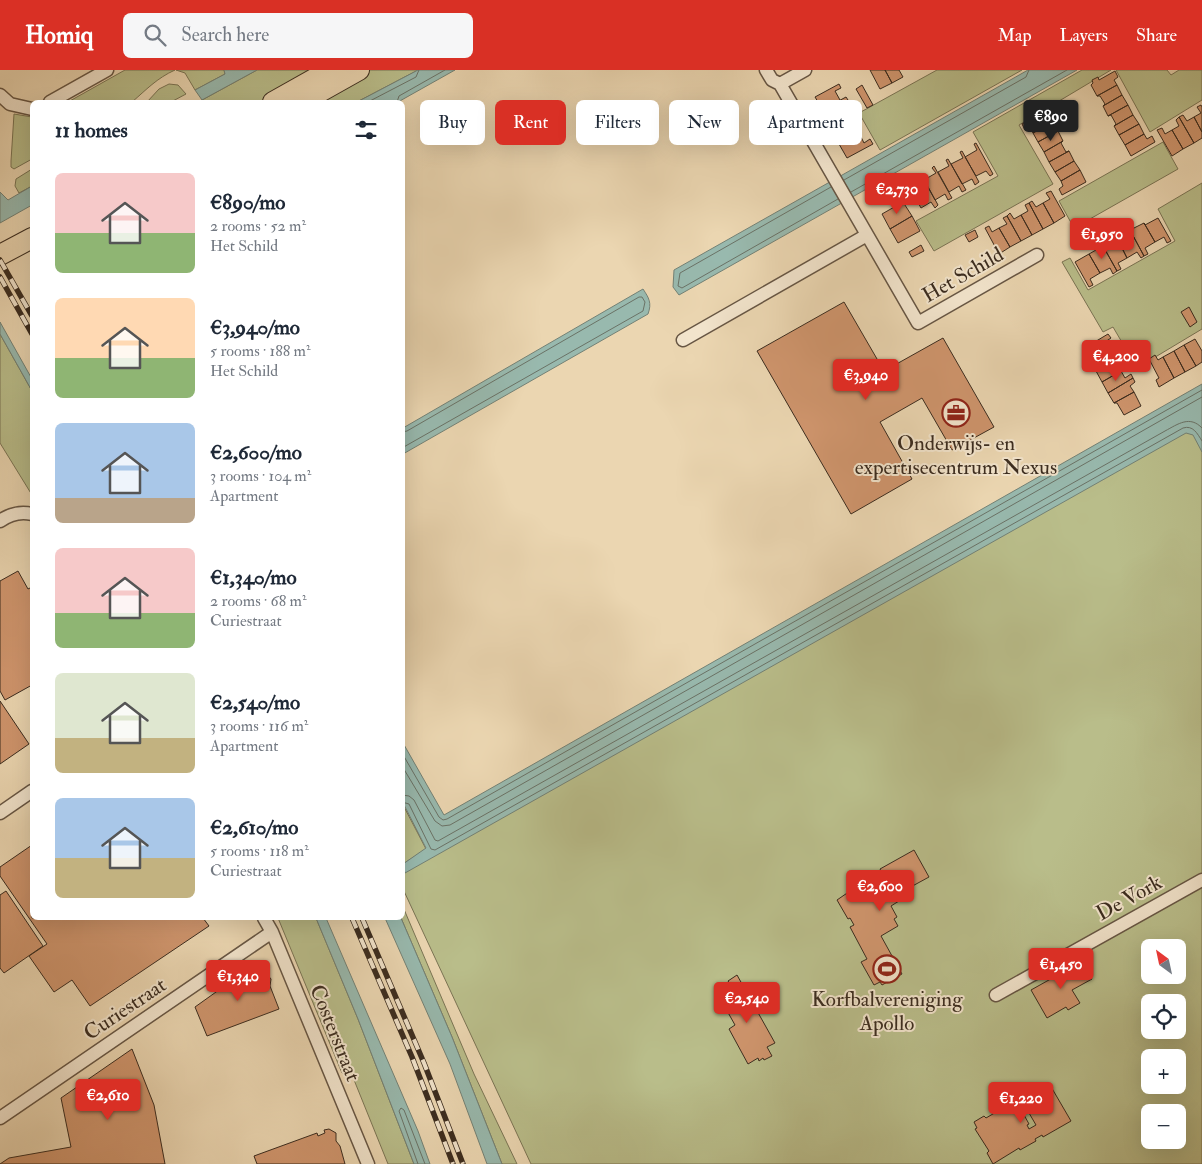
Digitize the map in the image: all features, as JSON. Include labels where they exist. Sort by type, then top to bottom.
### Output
[{"type":"main road","points":[[278,100],[330,70]]},
{"type":"main road","points":[[306,100],[359,70]]},
{"type":"main road","points":[[0,255],[30,239]]},
{"type":"main road","points":[[0,270],[30,254]]},
{"type":"street","points":[[54,100],[107,70]]},
{"type":"street","name":"Het Schild","points":[[766,70],[772,80],[780,84],[918,323],[1037,255]]},
{"type":"street","points":[[780,84],[805,70]]},
{"type":"street","points":[[0,95],[10,104],[30,109]]},
{"type":"street","points":[[682,340],[867,235]]},
{"type":"street","points":[[0,521],[9,515],[30,514]]},
{"type":"street","points":[[0,813],[30,792]]},
{"type":"street","name":"De Vork","points":[[996,994],[1202,880]]},
{"type":"street","name":"Costerstraat","points":[[265,920],[272,932],[368,1164]]},
{"type":"street","name":"Curiestraat","points":[[0,1118],[272,932]]},
{"type":"green space","points":[[125,70],[175,70],[157,80],[134,100],[72,100]]},
{"type":"green space","points":[[176,70],[224,70],[225,74],[195,90],[185,73]]},
{"type":"green space","points":[[257,70],[319,70],[266,100],[202,100]]},
{"type":"green space","points":[[369,70],[418,70],[361,100],[316,100]]},
{"type":"green space","points":[[937,70],[1022,70],[880,150],[862,118],[862,111]]},
{"type":"green space","points":[[1082,70],[1111,70],[1019,125],[1053,184],[934,251],[916,221],[998,176],[973,132]]},
{"type":"green space","points":[[1116,70],[1167,70],[1171,75],[1179,70],[1202,70],[1202,100],[1150,132]]},
{"type":"green space","points":[[169,84],[178,85],[186,94],[175,100],[149,100],[159,89]]},
{"type":"green space","points":[[14,114],[30,117],[30,160],[14,169],[11,167]]},
{"type":"green space","points":[[1163,142],[1178,169],[1074,228],[1059,201]]},
{"type":"green space","points":[[30,170],[30,187],[19,193],[15,186],[16,179]]},
{"type":"green space","points":[[1202,183],[1202,329],[1137,368],[1113,327],[1103,332],[1062,262],[1070,258],[1088,290],[1175,241],[1158,209]]},
{"type":"green space","points":[[0,334],[30,387],[30,492],[0,443]]},
{"type":"green space","points":[[1194,421],[1202,435],[1202,1164],[531,1164],[405,893],[405,867]]},
{"type":"green space","points":[[405,809],[426,849],[405,863]]},
{"type":"green space","points":[[405,912],[474,1074],[517,1164],[502,1164],[452,1037],[402,920],[405,920]]},
{"type":"green space","points":[[279,920],[317,920],[358,1019],[414,1164],[388,1164],[350,1070],[342,1073]]},
{"type":"water","points":[[224,70],[257,70],[202,100],[195,90],[225,74]]},
{"type":"water","points":[[418,70],[455,70],[402,100],[361,100]]},
{"type":"water","points":[[1028,70],[1077,70],[679,295],[673,287],[674,270]]},
{"type":"water","points":[[30,187],[30,206],[0,223],[0,192],[8,200]]},
{"type":"water","points":[[643,289],[647,295],[650,307],[648,314],[405,453],[405,427]]},
{"type":"water","points":[[0,322],[30,375],[30,387],[0,334]]},
{"type":"water","points":[[1202,384],[1202,452],[1193,435],[1186,433],[405,873],[405,863],[426,848],[405,807],[405,747],[444,815]]},
{"type":"water","points":[[317,920],[327,920],[418,1131],[430,1164],[414,1164],[358,1019]]},
{"type":"water","points":[[386,920],[402,920],[452,1037],[502,1164],[487,1164],[450,1064]]},
{"type":"building","points":[[870,70],[885,70],[892,83],[880,89]]},
{"type":"building","points":[[885,70],[899,70],[903,77],[892,83]]},
{"type":"building","points":[[1115,71],[1118,77],[1114,80],[1117,85],[1097,96],[1091,85],[1093,83],[1092,80],[1098,77],[1099,80]]},
{"type":"building","points":[[839,84],[841,88],[835,91],[840,100],[817,100],[815,97]]},
{"type":"building","points":[[862,85],[873,105],[867,108],[856,89]]},
{"type":"building","points":[[1117,85],[1122,95],[1103,106],[1105,104],[1100,96],[1097,96]]},
{"type":"building","points":[[1122,95],[1128,105],[1108,116],[1103,106]]},
{"type":"building","points":[[1128,105],[1133,115],[1114,126],[1116,124],[1111,115],[1108,116]]},
{"type":"building","points":[[1201,105],[1202,132],[1194,117],[1201,113],[1197,107]]},
{"type":"building","points":[[1042,109],[1043,112],[1046,110],[1053,122],[1033,133],[1030,128],[1025,130],[1022,124],[1038,115],[1036,112]]},
{"type":"building","points":[[1133,115],[1139,124],[1119,135],[1114,126]]},
{"type":"building","points":[[1183,115],[1187,121],[1194,117],[1202,132],[1202,138],[1194,143],[1179,117]]},
{"type":"building","points":[[1179,117],[1194,143],[1183,149],[1172,130],[1179,126],[1176,120]]},
{"type":"building","points":[[1050,123],[1056,132],[1058,131],[1038,142],[1033,133]]},
{"type":"building","points":[[1139,124],[1144,134],[1125,145],[1119,135]]},
{"type":"building","points":[[1162,128],[1165,134],[1172,130],[1183,149],[1172,156],[1157,130]]},
{"type":"building","points":[[1058,131],[1063,141],[1044,152],[1038,142]]},
{"type":"building","points":[[1144,134],[1147,139],[1152,136],[1155,142],[1131,156],[1125,145]]},
{"type":"building","points":[[862,139],[864,143],[870,139],[873,144],[847,158],[840,145],[862,145]]},
{"type":"building","points":[[1063,141],[1061,143],[1066,152],[1069,151],[1049,162],[1044,152]]},
{"type":"building","points":[[976,143],[993,174],[990,176],[986,171],[976,176],[965,157],[977,150],[974,144]]},
{"type":"building","points":[[962,151],[979,182],[975,185],[972,179],[962,184],[951,164],[963,158],[960,152]]},
{"type":"building","points":[[1069,151],[1074,161],[1055,172],[1049,162]]},
{"type":"building","points":[[948,159],[966,190],[962,192],[959,186],[949,192],[938,172],[949,166],[946,160]]},
{"type":"building","points":[[1074,161],[1080,170],[1061,181],[1055,172]]},
{"type":"building","points":[[934,166],[952,198],[948,200],[945,194],[935,200],[924,180],[936,173],[932,168]]},
{"type":"building","points":[[1080,170],[1086,182],[1062,195],[1059,189],[1063,186],[1061,181]]},
{"type":"building","points":[[921,174],[938,205],[935,208],[931,202],[921,208],[910,188],[922,181],[919,175]]},
{"type":"building","points":[[900,176],[907,188],[900,192],[893,181]]},
{"type":"building","points":[[889,188],[892,194],[880,201],[877,195]]},
{"type":"building","points":[[1051,191],[1065,216],[1054,223],[1043,203],[1050,199],[1046,193]]},
{"type":"building","points":[[1032,201],[1036,207],[1043,203],[1054,223],[1043,229],[1029,203]]},
{"type":"building","points":[[903,202],[912,216],[890,229],[882,214]]},
{"type":"building","points":[[1029,203],[1043,229],[1032,235],[1021,215],[1028,211],[1025,205]]},
{"type":"building","points":[[1010,213],[1014,219],[1021,215],[1032,235],[1021,241],[1007,216]]},
{"type":"building","points":[[912,216],[920,231],[898,243],[890,229]]},
{"type":"building","points":[[1007,216],[1021,241],[1010,247],[999,228],[1007,224],[1003,218]]},
{"type":"building","points":[[1158,218],[1171,241],[1167,243],[1164,237],[1155,242],[1145,225]]},
{"type":"building","points":[[1144,223],[1155,242],[1145,248],[1148,254],[1144,256],[1130,230]]},
{"type":"building","points":[[989,226],[992,232],[999,228],[1010,247],[999,254],[985,228]]},
{"type":"building","points":[[975,230],[978,237],[969,242],[965,235]]},
{"type":"building","points":[[1130,230],[1144,256],[1141,258],[1137,252],[1127,258],[1117,238]]},
{"type":"building","points":[[1117,238],[1127,258],[1118,263],[1121,269],[1117,271],[1103,246]]},
{"type":"building","points":[[921,245],[924,251],[912,257],[909,252]]},
{"type":"building","points":[[1103,246],[1117,271],[1113,274],[1110,268],[1100,273],[1089,254]]},
{"type":"building","points":[[1089,254],[1100,273],[1090,279],[1093,285],[1089,287],[1075,262]]},
{"type":"building","points":[[844,302],[884,371],[943,338],[994,427],[952,450],[922,398],[880,422],[912,479],[851,514],[757,351]]},
{"type":"building","points":[[1189,307],[1197,322],[1190,327],[1181,312]]},
{"type":"building","points":[[1108,334],[1111,338],[1105,342],[1109,349],[1090,360],[1083,349]]},
{"type":"building","points":[[1195,339],[1202,351],[1202,362],[1196,366],[1184,345]]},
{"type":"building","points":[[1184,345],[1196,366],[1185,372],[1174,351]]},
{"type":"building","points":[[1109,349],[1113,356],[1119,353],[1121,357],[1096,371],[1090,360]]},
{"type":"building","points":[[1174,351],[1185,372],[1174,378],[1163,357]]},
{"type":"building","points":[[1155,355],[1158,360],[1163,357],[1174,378],[1159,387],[1156,380],[1159,378],[1149,359]]},
{"type":"building","points":[[1121,357],[1123,360],[1117,364],[1121,371],[1102,382],[1096,371]]},
{"type":"building","points":[[1121,371],[1125,378],[1131,374],[1133,378],[1108,393],[1102,382]]},
{"type":"building","points":[[1133,378],[1135,382],[1130,386],[1134,392],[1114,403],[1108,393]]},
{"type":"building","points":[[1134,392],[1141,406],[1124,415],[1117,403],[1114,403]]},
{"type":"building","points":[[18,571],[28,589],[30,588],[30,686],[5,700],[0,691],[0,581]]},
{"type":"building","points":[[0,701],[29,744],[0,764]]},
{"type":"building","points":[[30,846],[30,919],[0,876],[0,867]]},
{"type":"building","points":[[914,850],[929,877],[896,895],[899,901],[891,906],[897,917],[894,919],[898,926],[881,936],[902,974],[882,985],[880,982],[874,985],[861,962],[867,959],[850,927],[854,925],[850,918],[848,919],[837,900],[853,889],[850,884],[868,874],[871,879],[882,873],[880,869]]},
{"type":"building","points":[[6,891],[43,946],[4,973],[0,968],[0,895]]},
{"type":"building","points":[[30,920],[204,920],[209,926],[90,1006],[72,980],[54,992],[29,956],[47,944]]},
{"type":"building","points":[[1081,962],[1092,979],[1072,990],[1080,1003],[1068,1010],[1066,1007],[1047,1018],[1031,990]]},
{"type":"building","points":[[251,967],[266,973],[271,979],[270,986],[279,1009],[207,1036],[195,1007]]},
{"type":"building","points":[[737,975],[775,1043],[767,1047],[772,1056],[759,1061],[758,1058],[748,1064],[729,1029],[735,1025],[721,1000],[735,992],[728,981]]},
{"type":"building","points":[[132,1049],[154,1105],[165,1164],[0,1164],[9,1158],[71,1147],[61,1098]]},
{"type":"building","points":[[1050,1085],[1071,1121],[1043,1137],[1042,1135],[1035,1139],[1036,1141],[1020,1150],[1019,1148],[993,1164],[987,1153],[989,1151],[975,1129],[977,1128],[974,1122],[984,1116],[986,1118],[1010,1104],[1012,1108],[1018,1104],[1029,1124],[1027,1125],[1029,1129],[1036,1125],[1022,1101]]},
{"type":"building","points":[[329,1129],[336,1133],[336,1141],[340,1146],[345,1164],[257,1164],[254,1156],[317,1133],[318,1136],[325,1133],[324,1130]]},
{"type":"railway","points":[[0,260],[30,312]]},
{"type":"railway","points":[[0,277],[30,330]]},
{"type":"railway","points":[[353,920],[412,1057],[453,1164]]},
{"type":"railway","points":[[363,920],[424,1063],[463,1164]]},
{"type":"place","name":"Onderwijs- en expertisecentrum Nexus","points":[[956,413]]},
{"type":"place","name":"Korfbalvereniging Apollo","points":[[887,969]]}]
